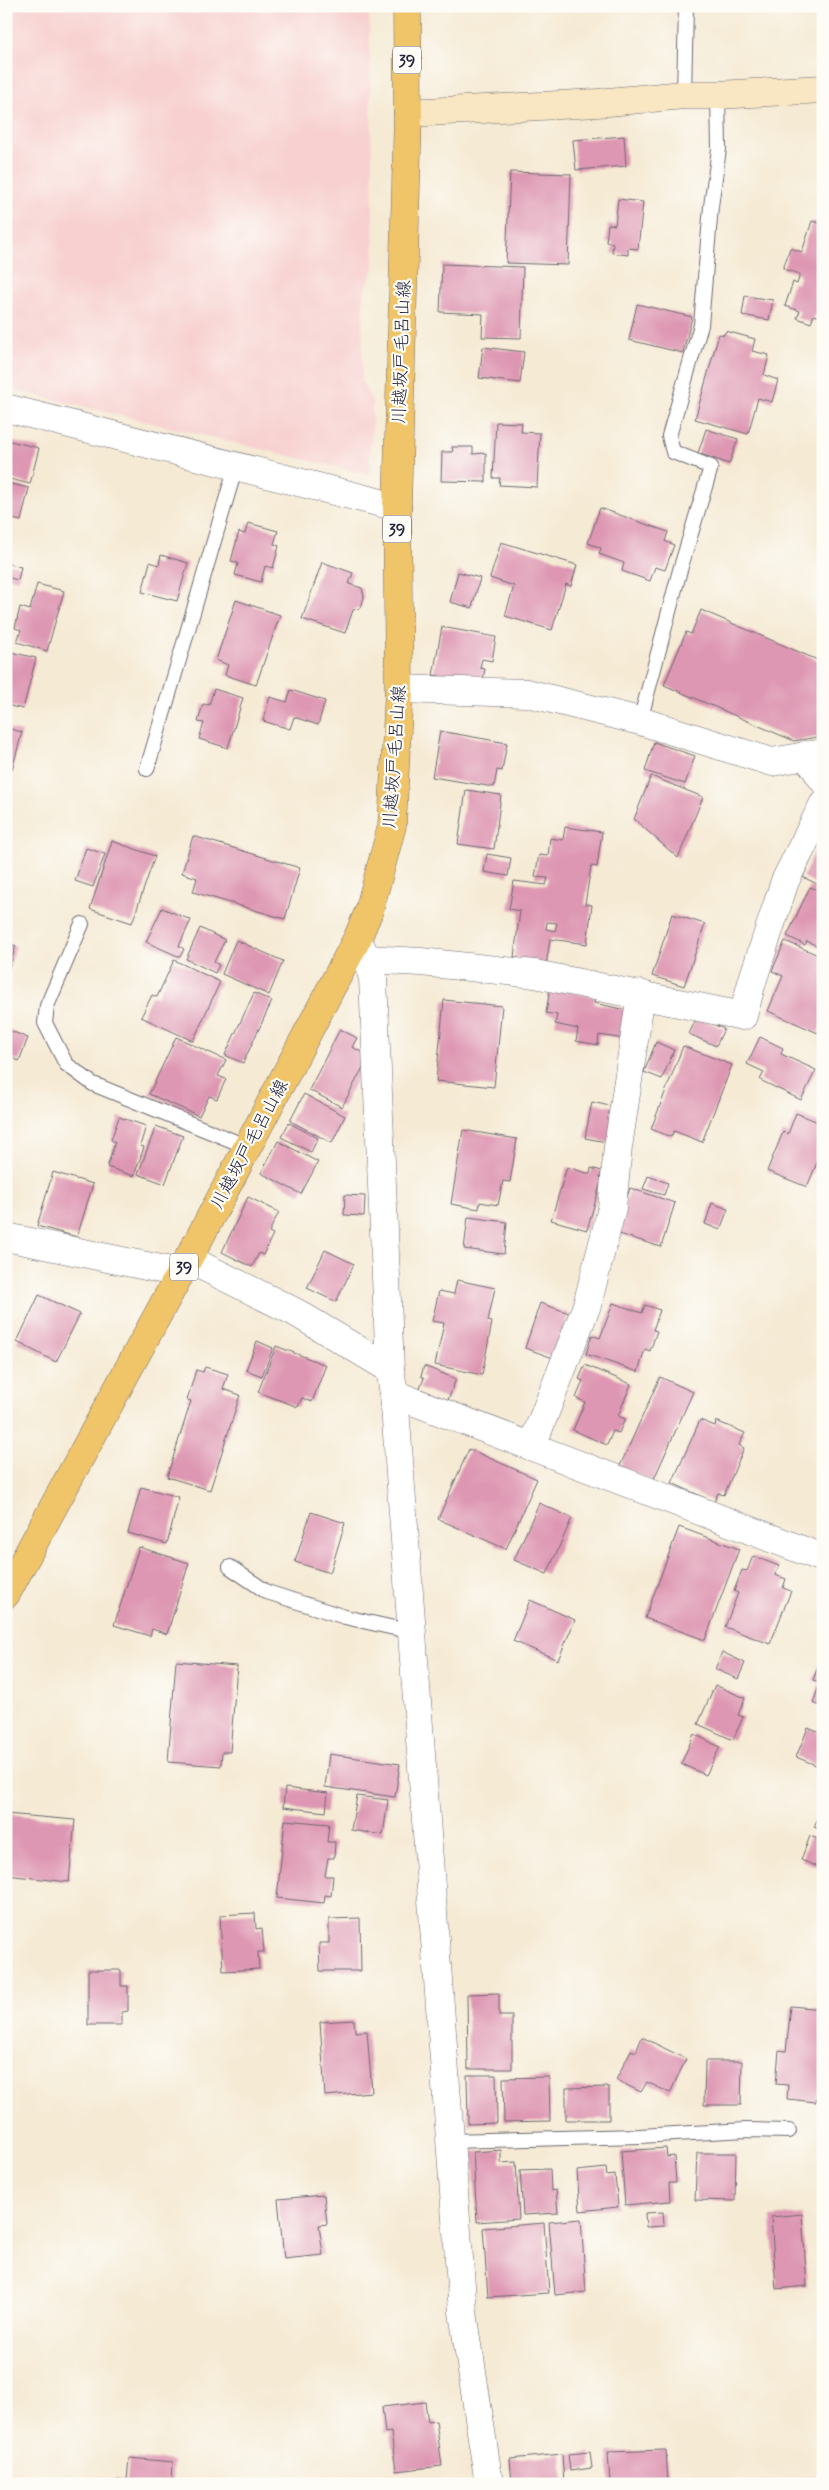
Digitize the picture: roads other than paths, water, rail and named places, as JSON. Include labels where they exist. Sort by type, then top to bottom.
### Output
[{"type":"main road","name":"川越坂戸毛呂山線","points":[[6,1594],[248,1147],[362,949],[369,911],[392,826],[399,689],[397,507],[408,113],[407,6]]},
{"type":"street","points":[[408,113],[597,103],[684,95],[823,89]]},
{"type":"street","points":[[6,408],[397,507]]},
{"type":"street","points":[[399,689],[527,693],[640,721],[772,762],[814,754],[823,780]]},
{"type":"street","points":[[362,949],[420,962],[535,974],[743,1016],[752,982],[785,881],[823,805]]},
{"type":"street","points":[[362,949],[373,978],[392,1381],[464,2312],[489,2484]]},
{"type":"street","points":[[532,1446],[587,1304],[612,1208],[618,1147],[641,994]]},
{"type":"street","points":[[6,1237],[184,1266],[295,1312],[392,1381],[532,1446],[823,1558]]},
{"type":"lane","points":[[684,95],[686,6]]},
{"type":"lane","points":[[640,721],[680,570],[711,467],[672,452],[669,436],[701,325],[711,206],[719,148],[718,95]]},
{"type":"lane","points":[[147,769],[236,466]]},
{"type":"lane","points":[[82,924],[47,1006],[45,1024],[66,1064],[93,1084],[248,1147]]},
{"type":"lane","points":[[230,1567],[267,1592],[345,1617],[412,1632]]},
{"type":"lane","points":[[450,2141],[639,2136],[746,2130],[789,2131]]}]
